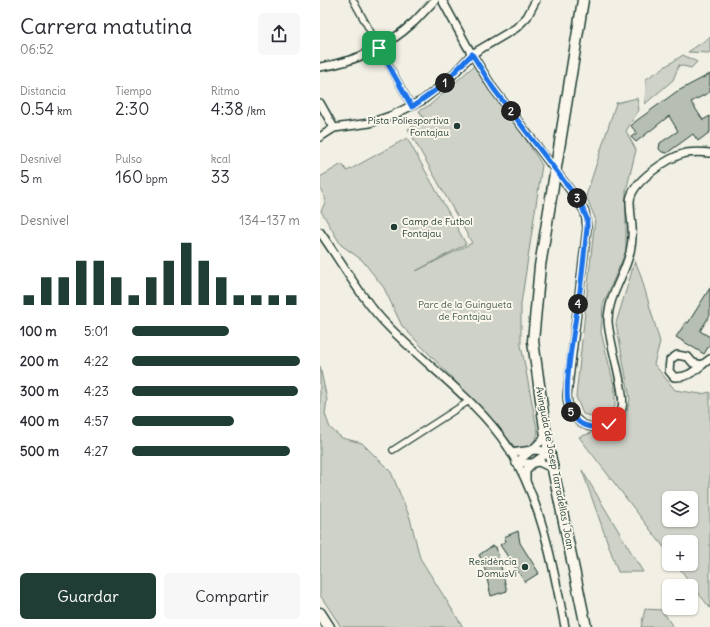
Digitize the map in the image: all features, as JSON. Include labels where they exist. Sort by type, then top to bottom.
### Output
[{"type":"main road","name":"Avinguda de Josep Tarradellas i Joan","points":[[583,0],[540,266],[533,329],[534,355],[546,436],[586,627]]},
{"type":"main road","points":[[320,613],[329,627]]},
{"type":"street","points":[[353,0],[412,107]]},
{"type":"street","points":[[320,67],[352,59],[379,48],[406,29],[435,0]]},
{"type":"street","points":[[442,0],[477,63],[493,88],[580,202],[587,219],[581,283],[567,396],[569,408],[574,418],[582,424],[594,428],[604,426],[620,413],[622,405],[608,320],[617,284],[631,248],[633,225],[630,200],[634,189],[643,179],[671,159],[685,153],[710,153]]},
{"type":"street","points":[[320,136],[334,128],[370,123],[412,107],[440,87],[472,54],[516,28],[527,17],[536,0]]},
{"type":"street","points":[[477,63],[477,55],[479,50]]},
{"type":"street","points":[[320,103],[334,128]]},
{"type":"street","points":[[320,232],[324,240],[376,312],[389,327],[470,401],[493,427],[511,453],[532,493],[541,520],[566,627]]},
{"type":"street","points":[[702,365],[710,359]]},
{"type":"street","points":[[393,450],[470,401]]},
{"type":"street","points":[[516,463],[546,436]]},
{"type":"street","points":[[511,453],[532,450],[550,451]]},
{"type":"street","points":[[526,481],[526,470],[550,451]]},
{"type":"street","points":[[516,463],[539,462],[554,469]]},
{"type":"green space","points":[[710,37],[710,53],[688,52]]},
{"type":"green space","points":[[683,55],[697,62],[691,68],[679,65],[673,80],[645,104],[646,79]]},
{"type":"green space","name":"Parc de la Guingueta de Fontajau","points":[[477,63],[542,165],[521,304],[521,345],[538,434],[531,447],[516,448],[489,416],[402,326],[384,288],[362,260],[341,245],[321,211],[325,198],[320,187],[320,177],[342,164],[347,171],[407,138],[466,244],[416,271],[472,243],[408,129],[424,119],[419,111],[430,105]]},
{"type":"green space","points":[[637,98],[639,110],[626,131],[636,150],[626,191],[626,251],[603,305],[601,332],[615,389],[615,407],[595,417],[583,414],[576,397],[595,218],[586,196],[616,103]]},
{"type":"green space","points":[[635,261],[640,273],[660,342],[654,364],[675,390],[701,394],[710,392],[710,608],[698,592],[698,579],[688,579],[681,571],[698,571],[698,535],[662,535],[662,545],[579,437],[625,422],[630,399],[616,323]]},
{"type":"green space","points":[[320,366],[327,400],[325,414],[330,428],[342,438],[362,443],[391,472],[410,518],[420,558],[463,627],[341,627],[320,595]]},
{"type":"green space","points":[[582,470],[643,572],[618,572]]},
{"type":"green space","points":[[645,609],[662,610],[662,615],[665,615],[673,627],[641,627]]},
{"type":"building","points":[[710,74],[710,92],[691,102],[703,120],[710,116],[710,132],[698,141],[693,134],[667,153],[662,152],[659,149],[660,143],[678,131],[669,116],[636,142],[631,137],[637,133],[631,126],[636,121],[676,92]]},
{"type":"building","points":[[710,288],[710,315],[700,331],[710,337],[710,344],[704,354],[676,337],[686,322],[688,323]]},
{"type":"building","points":[[518,531],[520,543],[539,573],[525,582],[500,545],[506,541],[504,537]]},
{"type":"building","points":[[492,546],[496,547],[507,591],[491,596],[483,562],[479,555]]},
{"type":"place","name":"Pista Poliesportiva Fontajau","points":[[457,126]]},
{"type":"place","name":"Camp de Futbol Fontajau","points":[[394,227]]},
{"type":"place","name":"Residència DomusVi","points":[[525,567]]},
{"type":"route","points":[[379,48],[412,107],[447,81],[472,54],[493,88],[580,202],[587,219],[587,228],[567,396],[569,408],[574,418],[578,422],[587,427],[594,428],[609,424]]}]
